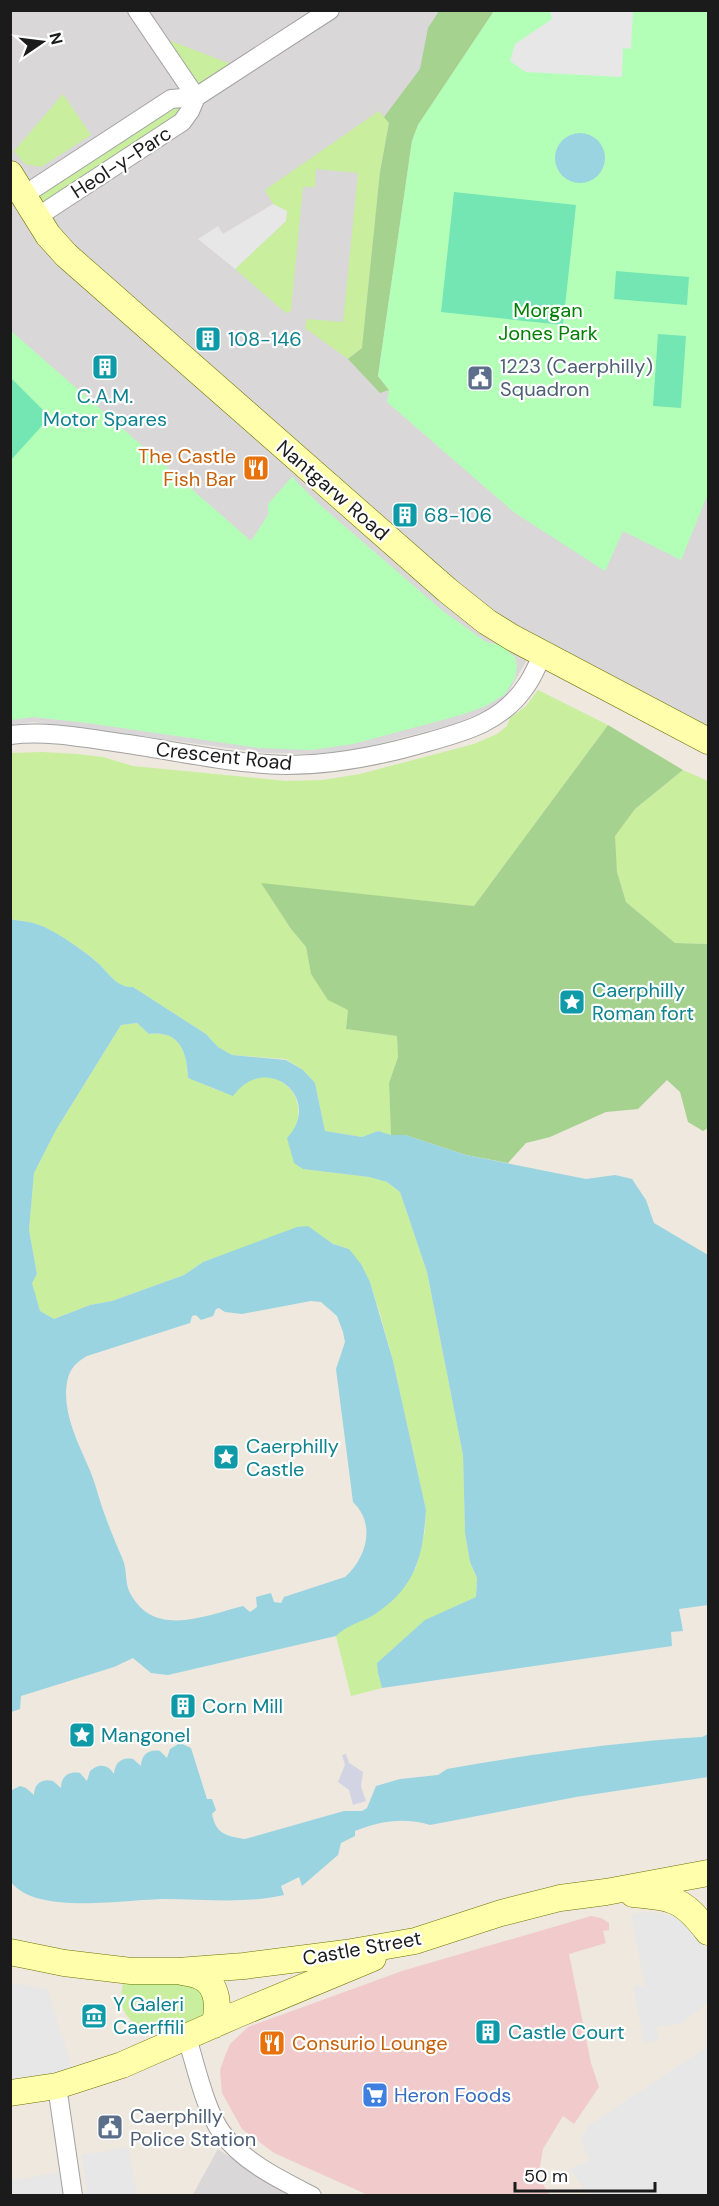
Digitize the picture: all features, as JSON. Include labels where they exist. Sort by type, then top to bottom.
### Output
[{"type":"main road","name":"Nantgarw Road","points":[[10,174],[48,235],[66,255],[447,590],[487,622],[708,741]]},
{"type":"main road","name":"Castle Street","points":[[10,1952],[95,1967],[145,1971],[178,1971],[308,1958],[415,1941],[513,1910],[560,1898],[708,1874]]},
{"type":"main road","points":[[606,1892],[674,1900],[695,1914],[708,1932]]},
{"type":"main road","points":[[10,2093],[57,2086],[122,2065],[415,1941]]},
{"type":"main road","points":[[178,1971],[202,1977],[213,1986],[218,2008],[214,2025]]},
{"type":"street","points":[[137,10],[196,97]]},
{"type":"street","name":"Heol-y-Parc","points":[[30,206],[171,99],[196,97],[330,10]]},
{"type":"street","name":"Heol-y-Parc","points":[[30,206],[182,122],[196,97]]},
{"type":"street","name":"Crescent Road","points":[[10,735],[68,736],[248,762],[286,765],[330,763],[391,752],[482,725],[506,710],[526,686],[543,654]]},
{"type":"street","points":[[187,2038],[207,2101],[221,2132],[242,2155],[302,2193]]},
{"type":"street","points":[[57,2086],[73,2196]]},
{"type":"shaded area","points":[[10,11],[708,11],[708,753],[686,739],[613,706],[527,660],[505,698],[489,710],[451,725],[359,749],[316,754],[266,753],[33,722],[11,725]]},
{"type":"shaded area","points":[[550,11],[633,11],[631,49],[623,48],[622,77],[526,72],[510,61],[515,44],[552,19]]},
{"type":"shaded area","points":[[273,204],[287,211],[286,221],[235,269],[198,239],[218,226],[223,234]]},
{"type":"shaded area","points":[[346,1754],[349,1763],[363,1772],[361,1786],[366,1801],[353,1805],[349,1790],[338,1782],[345,1765],[342,1755]]},
{"type":"shaded area","points":[[651,1912],[673,1916],[689,1928],[708,1952],[708,2002],[682,2023],[656,2027],[659,2040],[644,2043],[633,1986],[645,1986],[631,1914]]},
{"type":"shaded area","points":[[591,1916],[609,1923],[609,1930],[603,1931],[606,1943],[569,1954],[591,2063],[599,2087],[574,2124],[563,2116],[543,2149],[538,2177],[550,2195],[368,2195],[274,2153],[242,2129],[222,2093],[220,2070],[225,2056],[230,2044],[248,2027],[402,1971]]},
{"type":"shaded area","points":[[11,1983],[47,1989],[73,2070],[11,2084]]},
{"type":"shaded area","points":[[708,2046],[708,2195],[588,2195],[570,2169],[590,2161],[583,2147],[582,2136],[589,2125]]},
{"type":"shaded area","points":[[128,2147],[137,2195],[87,2195],[82,2155]]},
{"type":"shaded area","points":[[218,2149],[285,2194],[288,2195],[192,2196]]},
{"type":"shaded area","points":[[59,2172],[63,2195],[14,2195],[11,2181]]},
{"type":"green space","points":[[439,11],[494,11],[418,125],[412,141],[378,376],[389,390],[380,393],[348,359],[362,348],[380,172],[389,123],[384,117],[420,69],[428,28]]},
{"type":"green space","name":"Morgan Jones Park","points":[[494,11],[708,11],[708,494],[681,560],[623,531],[605,571],[515,513],[387,402],[389,390],[378,376],[412,141],[418,125]]},
{"type":"green space","points":[[153,34],[241,68],[190,111],[37,217],[24,195],[171,99],[196,97]]},
{"type":"green space","points":[[63,94],[91,135],[41,167],[25,164],[14,151]]},
{"type":"green space","points":[[379,111],[389,123],[380,172],[362,348],[348,359],[305,328],[307,319],[343,322],[358,173],[316,169],[315,187],[303,187],[291,311],[286,313],[235,269],[286,221],[287,211],[273,204],[265,190]]},
{"type":"green space","points":[[454,192],[576,205],[563,325],[441,312]]},
{"type":"green space","points":[[616,271],[689,277],[687,305],[614,299]]},
{"type":"green space","points":[[11,331],[251,541],[268,515],[268,504],[292,477],[320,505],[443,611],[486,642],[500,645],[515,657],[517,666],[515,678],[505,694],[486,706],[461,715],[353,744],[312,750],[260,748],[33,717],[11,720]]},
{"type":"green space","points":[[658,334],[686,336],[681,408],[653,406]]},
{"type":"green space","points":[[10,377],[50,417],[11,460],[10,460]]},
{"type":"green space","points":[[538,690],[608,725],[474,906],[262,884],[291,929],[306,947],[311,974],[348,1010],[346,1029],[397,1036],[398,1057],[389,1083],[391,1135],[378,1131],[362,1137],[325,1131],[315,1083],[303,1070],[286,1059],[232,1055],[218,1047],[206,1034],[133,987],[118,983],[95,960],[64,938],[38,925],[11,919],[11,753],[77,754],[103,757],[133,766],[287,781],[323,780],[360,774],[474,744],[497,734],[507,726],[510,718],[526,706]]},
{"type":"green space","points":[[608,725],[683,770],[635,809],[615,836],[617,872],[626,902],[675,943],[708,944],[708,1128],[703,1131],[688,1122],[680,1092],[667,1080],[638,1109],[606,1112],[550,1137],[526,1143],[508,1163],[466,1155],[405,1135],[391,1135],[389,1083],[398,1057],[397,1036],[346,1029],[348,1010],[328,1000],[311,974],[306,947],[291,929],[261,883],[474,906]]},
{"type":"green space","points":[[683,770],[708,781],[708,944],[675,943],[626,902],[617,872],[614,836],[635,809]]},
{"type":"green space","points":[[137,1023],[149,1034],[160,1034],[175,1039],[186,1060],[188,1078],[211,1088],[231,1089],[261,1077],[277,1079],[285,1084],[296,1098],[298,1106],[296,1124],[292,1133],[303,1169],[369,1177],[387,1182],[400,1192],[427,1272],[463,1455],[465,1533],[470,1562],[477,1578],[476,1597],[444,1612],[390,1651],[378,1673],[382,1688],[351,1696],[336,1636],[344,1627],[370,1617],[416,1568],[425,1531],[426,1510],[393,1361],[380,1314],[370,1282],[349,1249],[333,1244],[308,1227],[203,1262],[184,1275],[112,1301],[90,1305],[54,1319],[40,1311],[31,1283],[37,1274],[29,1230],[34,1173],[56,1130],[121,1025]]},
{"type":"green space","points":[[124,1981],[180,1983],[204,1990],[206,2018],[176,2031],[140,2029],[123,2008],[121,1996]]},
{"type":"water","points":[[580,133],[589,135],[600,144],[605,158],[603,167],[594,178],[580,183],[571,181],[560,172],[555,158],[557,149],[566,138]]},
{"type":"water","points":[[10,919],[38,925],[64,938],[95,960],[118,983],[133,987],[206,1034],[218,1047],[232,1055],[286,1060],[303,1070],[315,1083],[325,1131],[362,1137],[378,1131],[391,1135],[405,1135],[466,1155],[586,1179],[615,1175],[632,1179],[646,1200],[654,1223],[708,1255],[708,1605],[679,1609],[683,1631],[671,1632],[672,1646],[382,1688],[377,1663],[425,1620],[476,1597],[477,1578],[470,1562],[465,1533],[463,1455],[427,1272],[400,1192],[387,1182],[369,1177],[303,1169],[294,1163],[287,1138],[297,1123],[299,1109],[295,1095],[287,1085],[275,1079],[261,1078],[247,1083],[233,1096],[188,1078],[186,1060],[175,1039],[160,1034],[149,1034],[137,1023],[121,1025],[56,1130],[34,1173],[29,1230],[37,1274],[32,1283],[40,1311],[54,1319],[90,1305],[112,1301],[184,1275],[203,1262],[297,1227],[308,1226],[333,1244],[349,1249],[361,1264],[370,1282],[393,1361],[426,1510],[425,1527],[414,1571],[398,1595],[372,1616],[336,1636],[168,1675],[151,1673],[133,1658],[114,1667],[21,1696],[20,1709],[11,1712]],"holes":[[[311,1301],[321,1302],[337,1316],[345,1342],[336,1369],[353,1502],[365,1520],[366,1540],[359,1560],[345,1577],[284,1597],[281,1603],[274,1602],[271,1593],[256,1597],[257,1607],[250,1612],[243,1606],[194,1619],[181,1620],[169,1620],[146,1612],[136,1603],[129,1591],[123,1560],[70,1421],[66,1393],[67,1380],[71,1371],[87,1356],[190,1323],[192,1316],[196,1315],[201,1320],[213,1316],[219,1308],[225,1312],[242,1314]]]},
{"type":"water","points":[[708,1734],[708,1777],[576,1797],[430,1825],[411,1821],[392,1821],[374,1825],[355,1831],[355,1836],[341,1843],[338,1855],[302,1886],[299,1877],[281,1886],[284,1895],[270,1898],[165,1899],[106,1903],[61,1902],[41,1899],[23,1892],[11,1882],[10,1791],[20,1786],[34,1795],[37,1785],[45,1780],[53,1781],[61,1788],[64,1777],[72,1773],[80,1773],[87,1781],[90,1771],[100,1766],[109,1768],[114,1774],[116,1766],[122,1760],[133,1759],[141,1766],[142,1759],[149,1752],[160,1751],[167,1758],[170,1749],[180,1743],[191,1748],[207,1799],[212,1799],[216,1810],[212,1814],[216,1826],[227,1835],[245,1839],[344,1811],[362,1811],[367,1808],[376,1786],[400,1779],[438,1775],[447,1769],[542,1754],[606,1745],[702,1737]]},
{"type":"place","name":"108-146","points":[[208,339]]},
{"type":"place","name":"C.A.M. Motor Spares","points":[[105,367]]},
{"type":"place","name":"1223 (Caerphilly) Squadron","points":[[480,378]]},
{"type":"place","name":"The Castle Fish Bar","points":[[256,468]]},
{"type":"place","name":"68-106","points":[[405,515]]},
{"type":"place","name":"Caerphilly Roman fort","points":[[572,1002]]},
{"type":"place","name":"Caerphilly Castle","points":[[226,1457]]},
{"type":"place","name":"Corn Mill","points":[[183,1706]]},
{"type":"place","name":"Mangonel","points":[[82,1735]]},
{"type":"place","name":"Y Galeri Caerffili","points":[[94,2016]]},
{"type":"place","name":"Castle Court","points":[[488,2032]]},
{"type":"place","name":"Consurio Lounge","points":[[272,2043]]},
{"type":"place","name":"Heron Foods","points":[[375,2095]]},
{"type":"place","name":"Caerphilly Police Station","points":[[110,2127]]}]
